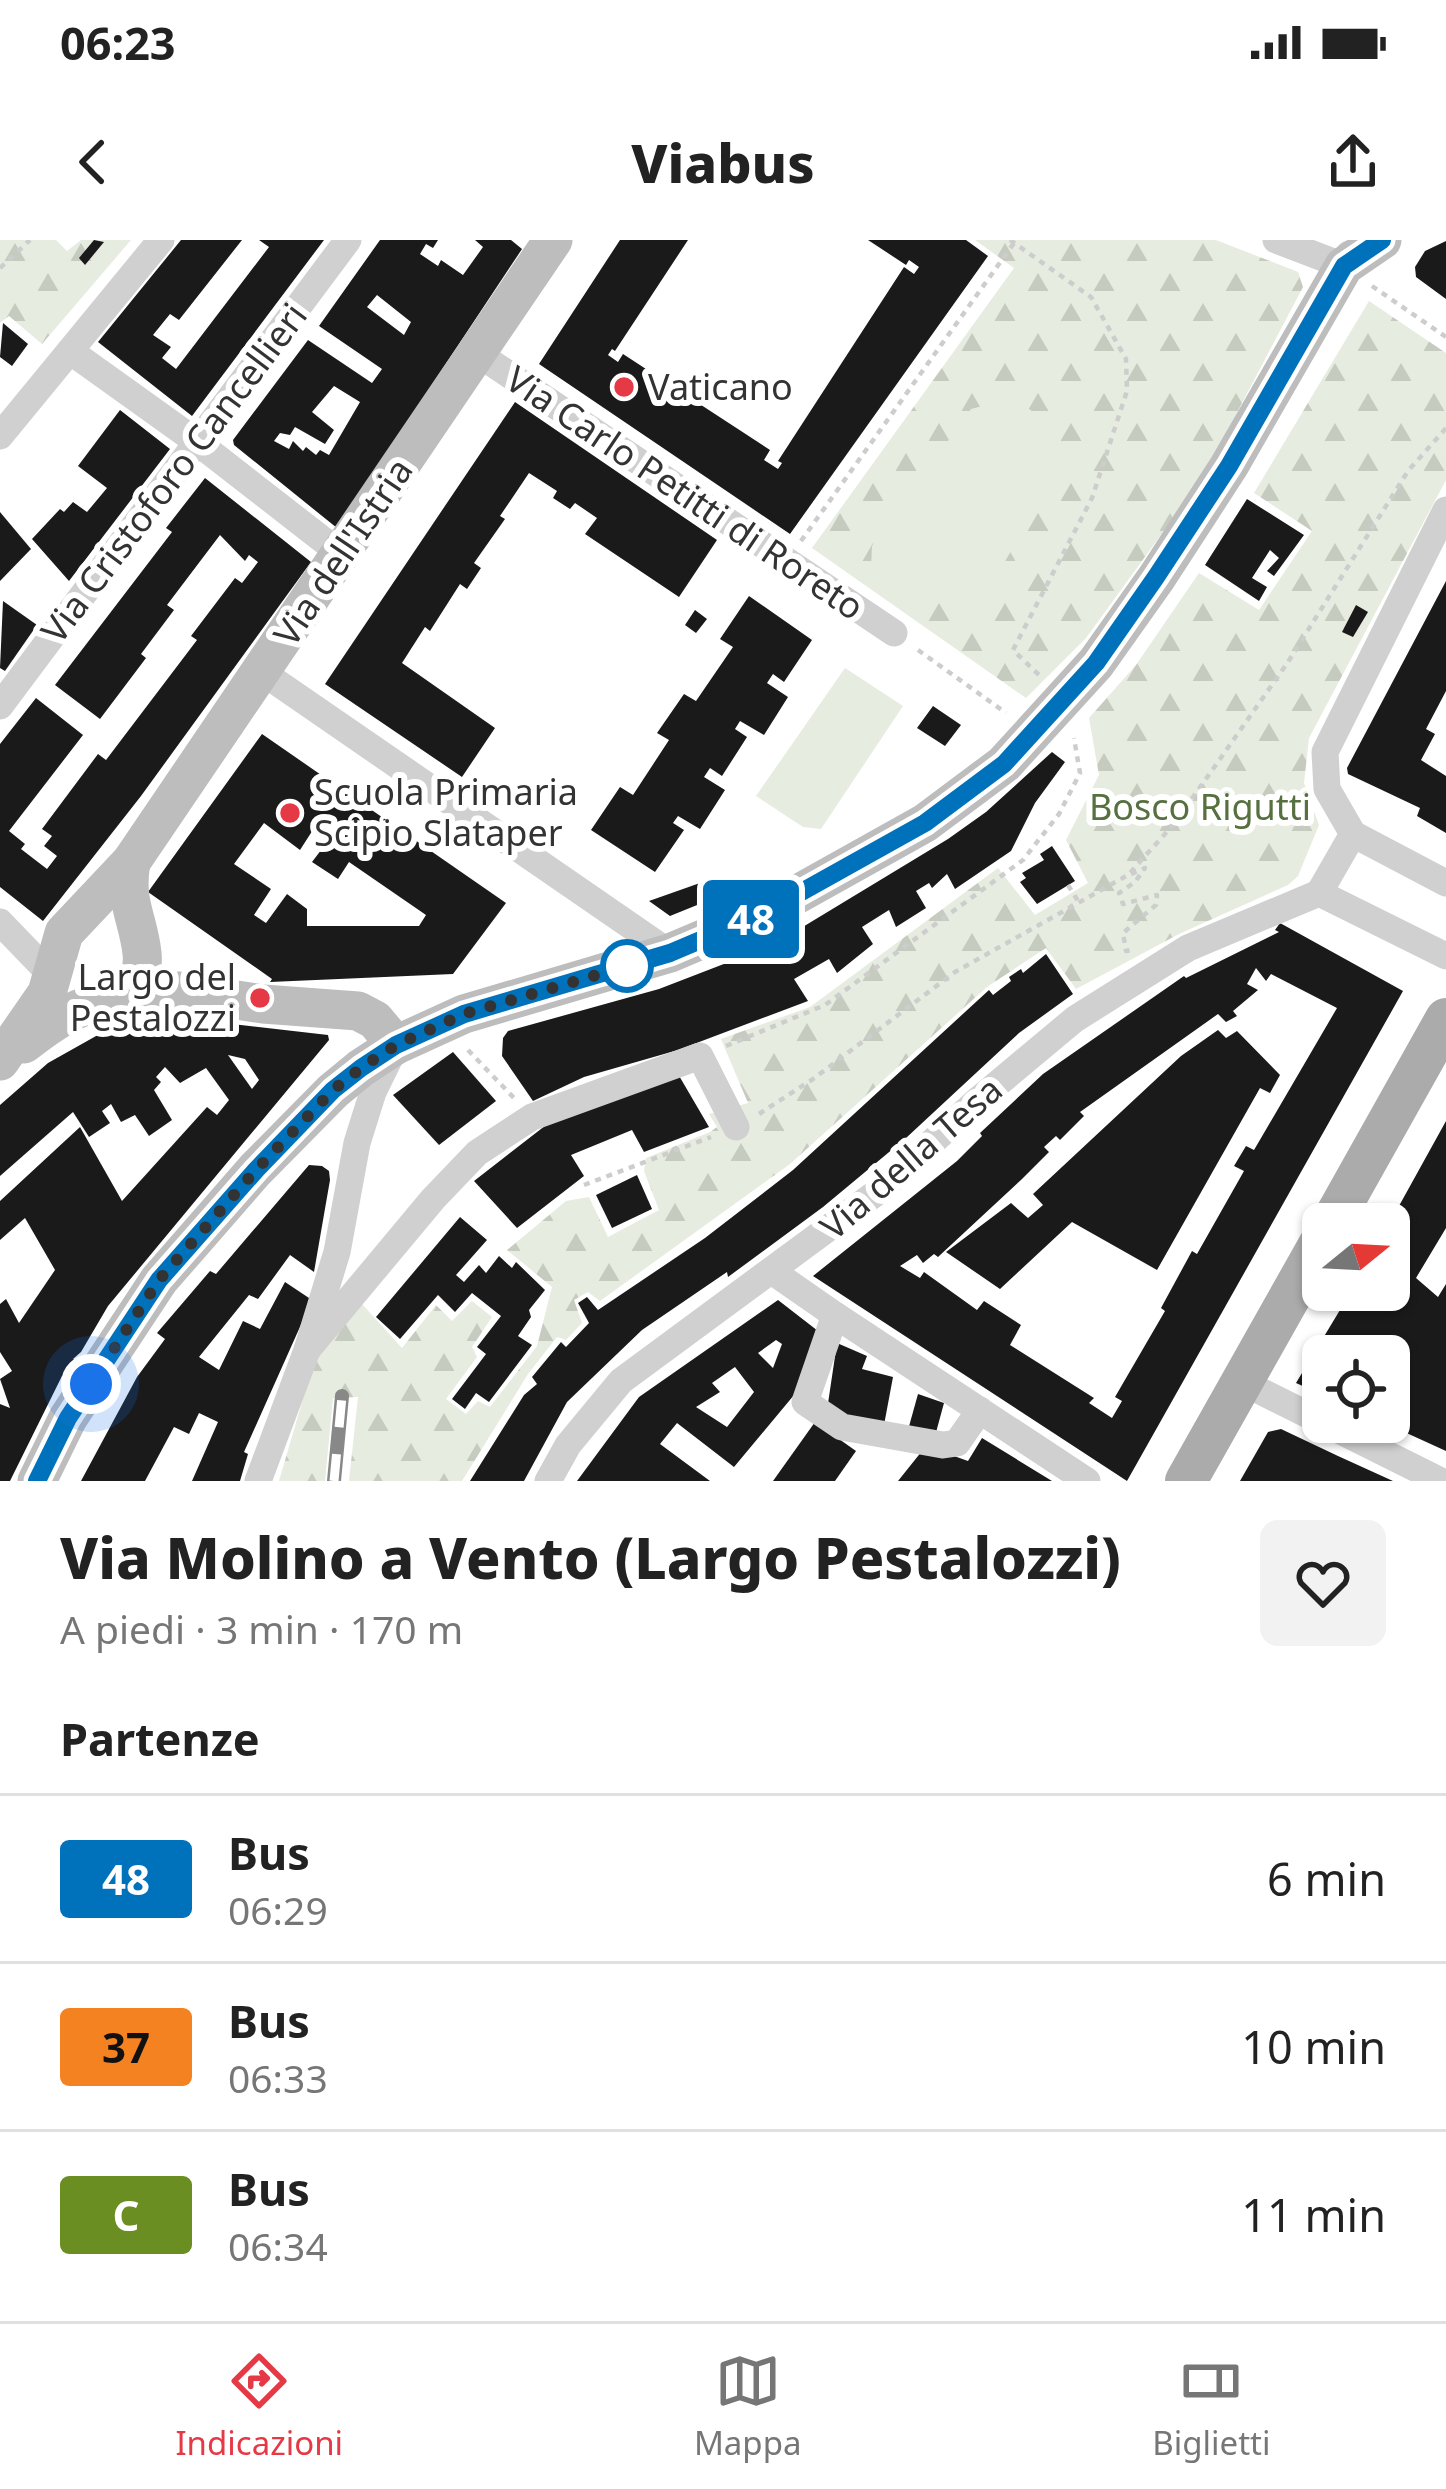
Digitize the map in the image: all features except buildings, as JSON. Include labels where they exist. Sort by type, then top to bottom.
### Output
[{"type":"main road","points":[[37,1481],[68,1418],[159,1280],[333,1090],[396,1045],[464,1014],[670,953],[762,914],[925,823],[1004,764],[1096,663],[1357,264],[1382,240]]},
{"type":"main road","name":"Via dell'Istria","points":[[0,1062],[47,993],[61,952],[262,672],[546,243]]},
{"type":"main road","points":[[112,997],[138,976],[140,942],[127,886],[130,862]]},
{"type":"main road","points":[[216,994],[169,972],[128,924],[101,914],[61,952],[61,974],[80,994],[216,994],[263,1004],[358,1011],[375,1020],[396,1045]]},
{"type":"main road","name":"Via dell'Istria","points":[[0,1062],[73,1011],[112,997]]},
{"type":"main road","points":[[1343,1203],[1446,1019]]},
{"type":"main road","points":[[1186,1481],[1302,1275]]},
{"type":"street","points":[[0,436],[161,240]]},
{"type":"street","name":"Via Cristoforo Cancellieri","points":[[0,706],[348,240]]},
{"type":"street","points":[[1276,240],[1357,264]]},
{"type":"street","points":[[70,351],[341,554]]},
{"type":"street","name":"Via Carlo Petitti di Roreto","points":[[477,353],[901,638]]},
{"type":"street","points":[[1446,510],[1324,752],[1327,789],[1353,834],[1446,883]]},
{"type":"street","points":[[262,672],[670,953]]},
{"type":"street","points":[[1353,834],[1319,893],[1446,956]]},
{"type":"street","name":"Via della Tesa","points":[[548,1481],[568,1445],[621,1381],[880,1190],[1075,1019],[1188,948],[1319,893]]},
{"type":"street","points":[[0,922],[61,952]]},
{"type":"street","points":[[258,1481],[337,1252],[373,1092],[396,1045]]},
{"type":"street","points":[[307,1349],[478,1153],[532,1117],[700,1056],[736,1127]]},
{"type":"street","points":[[773,1272],[1087,1481]]},
{"type":"street","points":[[835,1315],[805,1402],[822,1416],[860,1432],[943,1445],[957,1443],[980,1410]]},
{"type":"street","points":[[1242,1382],[1441,1481]]},
{"type":"path","points":[[0,268],[30,240]]},
{"type":"path","points":[[796,547],[1012,242],[1091,297],[1126,358],[1126,392],[1092,498],[1013,650],[1052,688]]},
{"type":"path","points":[[1357,264],[1446,337]]},
{"type":"path","points":[[1128,875],[1214,769],[1288,662],[1408,471],[1446,428]]},
{"type":"path","points":[[901,638],[1020,723]]},
{"type":"path","points":[[700,1056],[825,1005],[1023,860],[1059,814],[1080,772],[1070,727]]},
{"type":"path","points":[[584,1185],[736,1127],[813,1079],[955,972],[1144,868],[1119,893],[1124,904],[1157,895],[1156,905],[1123,933],[1126,951],[1146,948]]},
{"type":"path","points":[[1069,885],[1079,903]]},
{"type":"path","points":[[460,1042],[532,1117]]},
{"type":"green space","points":[[0,240],[56,240],[67,251],[81,240],[131,240],[42,344],[9,316],[0,323]]},
{"type":"green space","points":[[975,240],[1216,240],[1298,272],[1303,287],[1203,477],[1086,638],[1026,698],[812,548],[1014,268]]},
{"type":"green space","name":"Bosco Rigutti","points":[[1369,301],[1446,353],[1446,480],[1309,738],[1304,783],[1319,825],[1298,876],[1076,989],[1046,948],[987,987],[790,1164],[600,1301],[588,1292],[574,1300],[582,1323],[566,1340],[557,1337],[528,1374],[462,1481],[349,1481],[358,1397],[333,1398],[325,1481],[279,1481],[317,1351],[362,1304],[402,1348],[436,1305],[452,1321],[472,1301],[492,1317],[472,1347],[477,1357],[446,1399],[466,1414],[478,1401],[490,1407],[537,1346],[552,1287],[507,1250],[566,1201],[589,1197],[608,1237],[659,1210],[644,1171],[646,1158],[710,1132],[717,1127],[709,1114],[748,1103],[721,1039],[810,1007],[998,868],[1035,915],[1088,883],[1066,840],[1099,775],[1089,718],[1136,665],[1199,573],[1259,610],[1312,531],[1254,493]]},
{"type":"green space","points":[[1006,400],[1025,406],[1053,433],[1059,453],[1056,471],[1003,565],[977,597],[945,604],[907,601],[871,569],[872,546],[971,409]]},
{"type":"green space","points":[[845,668],[903,706],[821,829],[803,827],[756,796]]},
{"type":"railway","points":[[334,1481],[342,1396]]},
{"type":"bus line","name":"48","points":[[37,1481],[68,1418],[159,1280],[256,1170],[333,1090],[361,1068],[396,1045],[464,1014],[720,934],[925,823],[1004,764],[1096,663],[1156,577],[1229,466],[1344,266],[1382,240]]},
{"type":"place","name":"Vaticano","points":[[624,387]]},
{"type":"place","name":"Scuola Primaria Scipio Slataper","points":[[290,813]]},
{"type":"place","name":"Largo del Pestalozzi","points":[[260,998]]},
{"type":"route","points":[[91,1384],[159,1280],[256,1170],[333,1090],[361,1068],[396,1045],[464,1014],[634,964],[627,966]]}]
